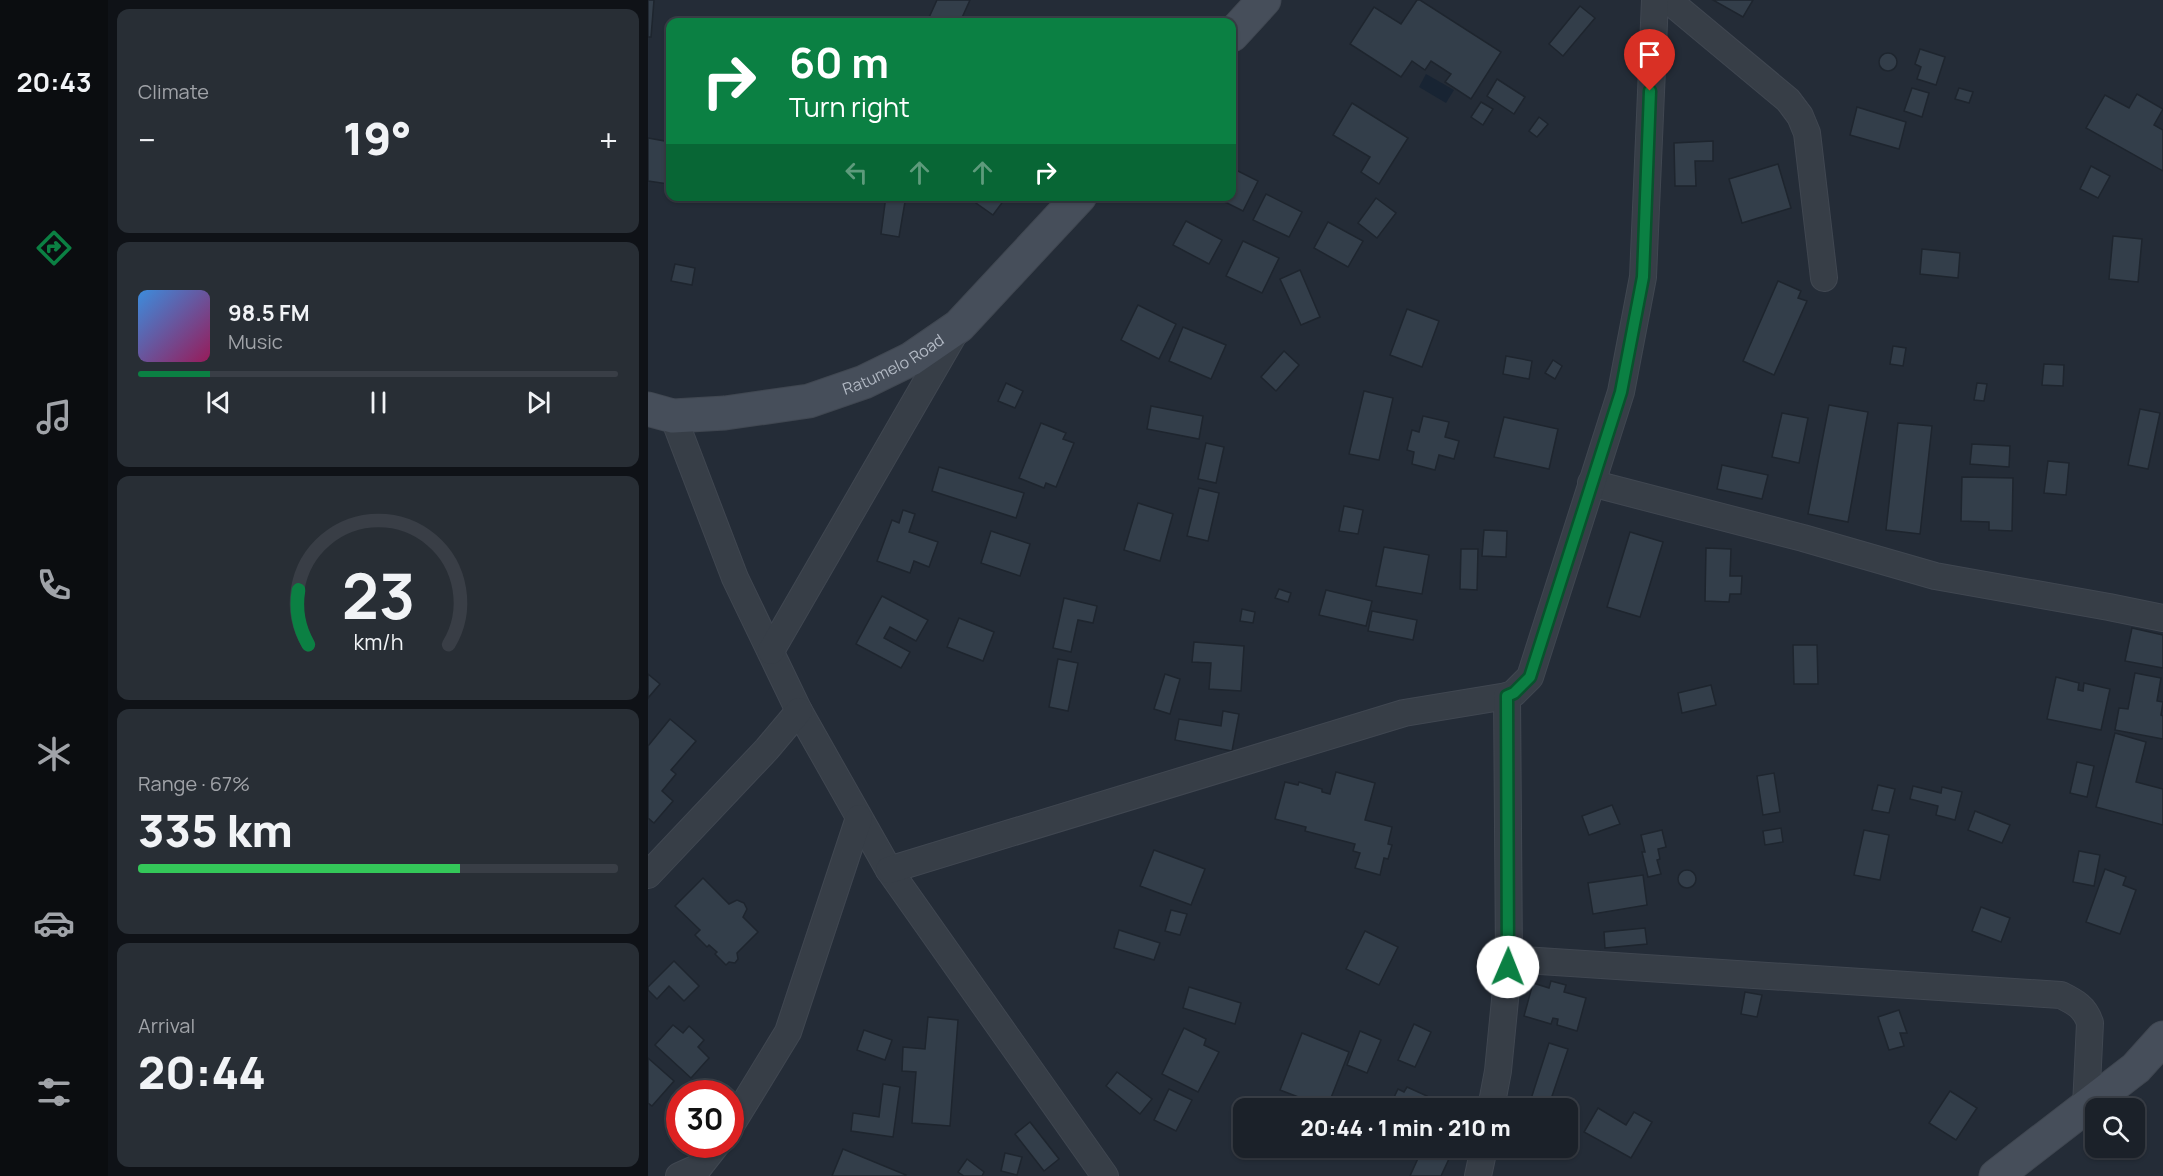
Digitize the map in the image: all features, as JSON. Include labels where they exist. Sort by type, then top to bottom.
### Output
[{"type":"street","points":[[1236,31],[1264,0]]},
{"type":"street","points":[[889,870],[1404,713],[1507,696],[1514,693],[1530,677],[1621,392],[1643,277],[1655,0]]},
{"type":"street","points":[[1668,0],[1788,100],[1800,116],[1807,133],[1824,278]]},
{"type":"street","name":"Ratumelo Road","points":[[660,413],[725,413],[809,401],[864,382],[911,359],[959,326],[1075,201]]},
{"type":"street","points":[[771,651],[959,326]]},
{"type":"street","points":[[660,413],[735,578],[800,711],[889,870],[1105,1176]]},
{"type":"street","points":[[1592,483],[1803,538],[1935,576],[2109,606],[2163,618]]},
{"type":"street","points":[[1493,1098],[1498,1071],[1509,959],[1507,696]]},
{"type":"street","points":[[648,875],[800,711]]},
{"type":"street","points":[[744,1104],[788,1032],[859,818]]},
{"type":"street","points":[[1509,959],[2061,995],[2078,1003],[2087,1014],[2090,1023],[2086,1098]]},
{"type":"street","points":[[2097,1098],[2136,1068],[2163,1038]]},
{"type":"street","points":[[1996,1176],[2085,1107]]},
{"type":"street","points":[[679,1176],[699,1167],[706,1158]]},
{"type":"street","points":[[1478,1176],[1482,1158]]},
{"type":"water","points":[[1426,74],[1454,90],[1446,103],[1419,87]]},
{"type":"building","points":[[648,0],[654,0],[651,37],[648,37]]},
{"type":"building","points":[[937,0],[970,0],[962,18],[929,18]]},
{"type":"building","points":[[1417,0],[1501,52],[1471,99],[1445,82],[1451,74],[1431,61],[1425,70],[1412,61],[1401,77],[1350,44],[1374,7],[1401,24]]},
{"type":"building","points":[[1713,0],[1753,0],[1743,17]]},
{"type":"building","points":[[1580,6],[1595,18],[1563,56],[1549,44]]},
{"type":"building","points":[[1920,49],[1945,57],[1936,85],[1917,79],[1921,67],[1915,64]]},
{"type":"building","points":[[1888,53],[1894,56],[1897,62],[1894,68],[1888,71],[1882,68],[1879,62],[1882,56]]},
{"type":"building","points":[[1497,79],[1525,97],[1514,114],[1487,96]]},
{"type":"building","points":[[1912,88],[1929,93],[1922,117],[1904,111]]},
{"type":"building","points":[[1959,88],[1973,92],[1969,103],[1955,99]]},
{"type":"building","points":[[2137,94],[2163,109],[2154,125],[2163,130],[2163,171],[2086,128],[2105,95],[2129,108]]},
{"type":"building","points":[[1481,102],[1493,109],[1483,125],[1471,117]]},
{"type":"building","points":[[1352,103],[1408,138],[1379,184],[1361,172],[1370,157],[1333,135]]},
{"type":"building","points":[[1857,107],[1906,122],[1899,149],[1850,135]]},
{"type":"building","points":[[1539,117],[1548,124],[1537,137],[1529,131]]},
{"type":"building","points":[[648,138],[666,141],[666,184],[648,181]]},
{"type":"building","points":[[1713,141],[1713,161],[1695,161],[1696,186],[1675,186],[1674,143]]},
{"type":"building","points":[[1778,164],[1791,208],[1742,223],[1729,179]]},
{"type":"building","points":[[2091,166],[2110,176],[2098,198],[2080,189]]},
{"type":"building","points":[[1236,170],[1258,181],[1243,211],[1223,201],[1236,201]]},
{"type":"building","points":[[1266,194],[1302,212],[1289,237],[1253,220]]},
{"type":"building","points":[[1376,198],[1396,213],[1377,238],[1358,223]]},
{"type":"building","points":[[885,201],[905,201],[899,237],[881,234]]},
{"type":"building","points":[[977,201],[1003,201],[993,215],[976,203]]},
{"type":"building","points":[[1186,221],[1222,240],[1209,264],[1173,245]]},
{"type":"building","points":[[1328,222],[1363,241],[1348,267],[1314,248]]},
{"type":"building","points":[[2113,236],[2142,239],[2138,282],[2109,279]]},
{"type":"building","points":[[1243,241],[1279,258],[1262,293],[1226,276]]},
{"type":"building","points":[[1922,249],[1960,253],[1958,278],[1920,274]]},
{"type":"building","points":[[675,264],[695,268],[692,285],[671,281]]},
{"type":"building","points":[[1300,270],[1320,317],[1301,325],[1280,279]]},
{"type":"building","points":[[1778,281],[1801,291],[1798,298],[1807,301],[1774,375],[1743,361]]},
{"type":"building","points":[[1138,305],[1176,324],[1159,359],[1121,340]]},
{"type":"building","points":[[1407,309],[1439,321],[1422,367],[1390,355]]},
{"type":"building","points":[[1183,327],[1226,345],[1211,379],[1169,361]]},
{"type":"building","points":[[1893,346],[1906,348],[1903,366],[1890,364]]},
{"type":"building","points":[[1284,351],[1299,365],[1276,391],[1261,377]]},
{"type":"building","points":[[1506,356],[1532,361],[1529,379],[1503,374]]},
{"type":"building","points":[[1553,360],[1562,366],[1555,379],[1545,373]]},
{"type":"building","points":[[2044,364],[2064,365],[2063,386],[2042,385]]},
{"type":"building","points":[[1006,383],[1023,391],[1015,408],[998,401]]},
{"type":"building","points":[[1977,383],[1987,384],[1984,401],[1974,400]]},
{"type":"building","points":[[1364,391],[1393,398],[1379,460],[1349,454]]},
{"type":"building","points":[[1829,405],[1868,412],[1848,522],[1808,514]]},
{"type":"building","points":[[1151,406],[1203,416],[1199,439],[1147,429]]},
{"type":"building","points":[[2140,409],[2160,413],[2148,469],[2128,465]]},
{"type":"building","points":[[1782,413],[1808,418],[1799,463],[1772,457]]},
{"type":"building","points":[[1423,416],[1449,422],[1445,437],[1459,441],[1454,459],[1439,455],[1435,470],[1412,464],[1414,452],[1407,450],[1412,430],[1419,432]]},
{"type":"building","points":[[1504,417],[1558,429],[1549,469],[1494,457]]},
{"type":"building","points":[[1041,423],[1066,433],[1063,439],[1074,443],[1056,487],[1046,483],[1044,488],[1019,478]]},
{"type":"building","points":[[1898,423],[1932,426],[1920,534],[1886,530]]},
{"type":"building","points":[[1206,443],[1224,447],[1216,483],[1198,479]]},
{"type":"building","points":[[1972,444],[2010,446],[2009,467],[1970,464]]},
{"type":"building","points":[[2048,461],[2069,463],[2066,495],[2044,493]]},
{"type":"building","points":[[1722,465],[1768,475],[1762,499],[1717,489]]},
{"type":"building","points":[[939,467],[1024,493],[1016,518],[932,491]]},
{"type":"building","points":[[1962,477],[2013,478],[2012,531],[1989,530],[1989,522],[1961,521]]},
{"type":"building","points":[[1199,488],[1219,493],[1208,541],[1187,536]]},
{"type":"building","points":[[1138,503],[1173,514],[1160,561],[1124,550]]},
{"type":"building","points":[[1344,506],[1363,510],[1358,534],[1339,531]]},
{"type":"building","points":[[903,510],[915,514],[909,532],[938,542],[929,567],[914,561],[910,573],[877,561],[892,520],[899,523]]},
{"type":"building","points":[[1484,530],[1507,531],[1506,557],[1482,556]]},
{"type":"building","points":[[991,531],[1030,544],[1020,576],[981,563]]},
{"type":"building","points":[[1630,532],[1663,542],[1640,617],[1607,607]]},
{"type":"building","points":[[1384,547],[1429,555],[1422,594],[1376,586]]},
{"type":"building","points":[[1706,548],[1731,549],[1730,576],[1742,576],[1741,594],[1730,594],[1729,602],[1705,601]]},
{"type":"building","points":[[1461,549],[1478,549],[1477,590],[1460,589]]},
{"type":"building","points":[[1279,589],[1291,593],[1288,602],[1275,598]]},
{"type":"building","points":[[1326,590],[1372,601],[1366,626],[1319,615]]},
{"type":"building","points":[[882,596],[928,620],[916,641],[890,627],[884,638],[910,652],[901,668],[856,644]]},
{"type":"building","points":[[1064,598],[1097,606],[1093,623],[1078,620],[1071,652],[1053,648]]},
{"type":"building","points":[[1242,609],[1255,612],[1253,623],[1240,621]]},
{"type":"building","points":[[1372,611],[1417,620],[1413,640],[1368,631]]},
{"type":"building","points":[[959,618],[994,632],[983,661],[947,647]]},
{"type":"building","points":[[2132,628],[2163,635],[2163,668],[2125,661]]},
{"type":"building","points":[[1194,642],[1244,646],[1241,691],[1209,689],[1211,663],[1192,662]]},
{"type":"building","points":[[1793,645],[1817,645],[1818,684],[1794,684]]},
{"type":"building","points":[[1058,659],[1078,663],[1068,711],[1049,707]]},
{"type":"building","points":[[2135,673],[2161,678],[2157,701],[2163,702],[2161,715],[2163,716],[2163,739],[2115,730],[2119,708],[2128,709]]},
{"type":"building","points":[[648,674],[660,684],[648,698]]},
{"type":"building","points":[[1165,674],[1180,679],[1170,714],[1154,709]]},
{"type":"building","points":[[2056,677],[2079,683],[2078,690],[2083,691],[2084,683],[2110,689],[2101,730],[2047,719]]},
{"type":"building","points":[[1711,685],[1716,705],[1682,713],[1678,693]]},
{"type":"building","points":[[1223,711],[1239,714],[1232,751],[1175,740],[1179,719],[1221,726]]},
{"type":"building","points":[[670,719],[696,741],[671,770],[676,774],[662,791],[673,801],[654,823],[648,818],[648,746]]},
{"type":"building","points":[[2115,733],[2146,742],[2136,782],[2163,789],[2163,825],[2096,807]]},
{"type":"building","points":[[2077,762],[2094,766],[2087,797],[2070,793]]},
{"type":"building","points":[[1336,772],[1375,783],[1365,820],[1392,827],[1388,844],[1392,845],[1388,859],[1384,858],[1380,875],[1355,868],[1360,853],[1353,851],[1355,844],[1305,831],[1306,827],[1275,819],[1285,782],[1298,785],[1299,782],[1330,794]]},
{"type":"building","points":[[1774,773],[1780,812],[1763,815],[1757,776]]},
{"type":"building","points":[[1878,785],[1895,789],[1889,813],[1872,810]]},
{"type":"building","points":[[1913,786],[1941,793],[1942,787],[1962,792],[1955,820],[1936,815],[1938,806],[1910,799]]},
{"type":"building","points":[[1612,805],[1620,824],[1589,835],[1582,816]]},
{"type":"building","points":[[1975,811],[2010,825],[2002,843],[1968,830]]},
{"type":"building","points":[[1781,828],[1783,842],[1765,845],[1763,831]]},
{"type":"building","points":[[1662,830],[1666,847],[1658,849],[1660,859],[1657,860],[1661,874],[1648,877],[1642,852],[1645,852],[1641,835]]},
{"type":"building","points":[[1864,830],[1889,835],[1880,880],[1854,875]]},
{"type":"building","points":[[1154,850],[1205,869],[1191,905],[1140,886]]},
{"type":"building","points":[[2079,851],[2100,855],[2094,886],[2073,882]]},
{"type":"building","points":[[2105,869],[2126,877],[2123,885],[2136,890],[2120,934],[2086,922]]},
{"type":"building","points":[[1687,870],[1693,873],[1696,879],[1693,885],[1687,888],[1681,885],[1678,879],[1681,873]]},
{"type":"building","points":[[1643,875],[1647,905],[1593,914],[1588,883]]},
{"type":"building","points":[[703,878],[729,904],[737,900],[744,903],[747,909],[743,917],[758,932],[737,953],[738,959],[735,963],[729,962],[726,965],[715,954],[717,952],[709,945],[707,947],[695,935],[700,930],[675,906]]},
{"type":"building","points":[[1981,907],[2010,918],[2001,942],[1972,931]]},
{"type":"building","points":[[1171,910],[1187,914],[1180,935],[1165,931]]},
{"type":"building","points":[[1645,928],[1647,944],[1605,948],[1604,932]]},
{"type":"building","points":[[1119,930],[1160,943],[1154,960],[1114,948]]},
{"type":"building","points":[[1365,931],[1398,947],[1379,985],[1346,969]]},
{"type":"building","points":[[674,961],[699,986],[684,1001],[669,986],[657,999],[648,987]]},
{"type":"building","points":[[1551,981],[1566,985],[1564,992],[1586,998],[1577,1031],[1557,1025],[1558,1019],[1553,1018],[1551,1024],[1524,1016],[1533,983],[1549,988]]},
{"type":"building","points":[[1189,987],[1241,1003],[1235,1024],[1183,1008]]},
{"type":"building","points":[[1745,992],[1762,995],[1757,1017],[1741,1014]]},
{"type":"building","points":[[1899,1010],[1907,1033],[1900,1033],[1904,1046],[1889,1050],[1878,1017]]},
{"type":"building","points":[[928,1017],[958,1020],[950,1126],[912,1123],[916,1072],[902,1071],[903,1047],[925,1049]]},
{"type":"building","points":[[1414,1024],[1431,1032],[1415,1067],[1398,1060]]},
{"type":"building","points":[[673,1025],[683,1033],[689,1026],[704,1040],[698,1047],[709,1058],[691,1078],[655,1045]]},
{"type":"building","points":[[1184,1028],[1206,1039],[1204,1045],[1219,1052],[1198,1092],[1162,1074]]},
{"type":"building","points":[[864,1030],[892,1040],[885,1060],[857,1050]]},
{"type":"building","points":[[1360,1031],[1381,1040],[1367,1073],[1347,1065]]},
{"type":"building","points":[[1302,1033],[1349,1052],[1331,1098],[1301,1098],[1280,1090]]},
{"type":"building","points":[[1549,1043],[1568,1049],[1551,1098],[1531,1098]]},
{"type":"building","points":[[648,1058],[673,1080],[666,1080],[666,1090],[652,1106],[648,1103]]},
{"type":"building","points":[[1117,1072],[1152,1099],[1140,1114],[1106,1086]]},
{"type":"building","points":[[883,1084],[900,1087],[893,1137],[851,1131],[853,1113],[879,1117]]},
{"type":"building","points":[[1407,1087],[1427,1096],[1426,1098],[1394,1098],[1398,1089],[1404,1092]]},
{"type":"building","points":[[1169,1089],[1192,1100],[1176,1131],[1154,1120]]},
{"type":"building","points":[[1950,1091],[1977,1108],[1956,1140],[1929,1123]]},
{"type":"building","points":[[1598,1108],[1626,1125],[1634,1112],[1652,1122],[1631,1158],[1584,1132]]},
{"type":"building","points":[[1030,1122],[1059,1159],[1044,1171],[1015,1134]]},
{"type":"building","points":[[843,1149],[906,1175],[832,1176]]},
{"type":"building","points":[[1005,1153],[1022,1157],[1017,1175],[1001,1171]]},
{"type":"building","points":[[1418,1158],[1449,1158],[1441,1176],[1410,1176]]},
{"type":"building","points":[[967,1159],[984,1172],[982,1176],[964,1176],[958,1172]]},
{"type":"route","points":[[1508,967],[1507,696],[1514,693],[1530,677],[1621,392],[1643,277],[1650,91]]}]
